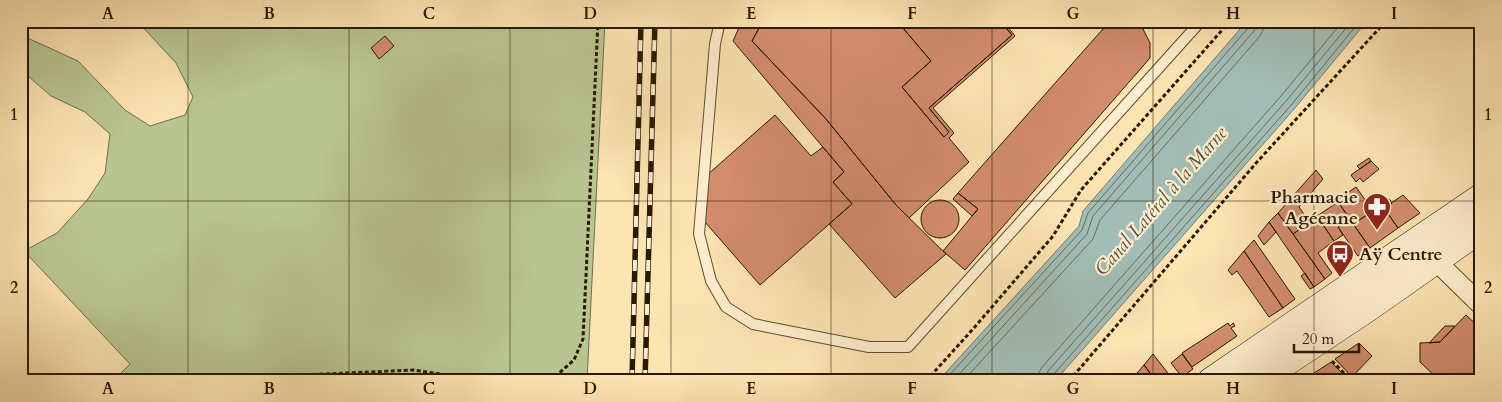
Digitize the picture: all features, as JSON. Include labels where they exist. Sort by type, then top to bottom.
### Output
[{"type":"main road","points":[[1212,381],[1481,198]]},
{"type":"main road","points":[[1257,381],[1481,228]]},
{"type":"street","points":[[1435,260],[1481,305]]},
{"type":"lane","points":[[720,21],[715,44],[699,234],[711,282],[726,307],[753,324],[869,347],[908,346],[1201,21]]},
{"type":"path","points":[[550,381],[574,360],[582,339],[598,21]]},
{"type":"path","points":[[926,381],[1053,236],[1081,190],[1228,21]]},
{"type":"path","points":[[1069,381],[1257,162],[1386,21]]},
{"type":"path","points":[[288,381],[303,375],[413,370],[489,381]]},
{"type":"green space","points":[[137,21],[605,21],[587,381],[113,381],[130,364],[24,251],[57,233],[88,199],[105,173],[110,134],[85,112],[51,96],[21,70],[21,35],[78,61],[125,110],[150,126],[185,115],[193,97],[176,63]]},
{"type":"water","name":"Canal Latéral à la Marne","points":[[1247,21],[1367,21],[1295,108],[1055,381],[938,381],[1079,226],[1083,211]]},
{"type":"building","points":[[742,21],[763,21],[752,41],[826,119],[896,205],[946,254],[895,298],[829,224],[852,204],[833,182],[844,172],[733,41]]},
{"type":"building","points":[[763,21],[897,21],[931,61],[902,87],[944,137],[949,132],[929,108],[1012,35],[1000,21],[1003,21],[1015,36],[933,108],[954,133],[949,138],[969,162],[909,218],[896,205],[826,119],[752,41]]},
{"type":"building","points":[[897,21],[1000,21],[1012,35],[929,108],[949,132],[944,137],[902,87],[931,61]]},
{"type":"building","points":[[1114,22],[1129,22],[1143,29],[1150,43],[1150,58],[965,270],[943,251],[978,209],[958,193],[1102,30]]},
{"type":"building","points":[[385,36],[394,46],[379,59],[371,48]]},
{"type":"building","points":[[775,115],[811,156],[823,147],[844,172],[833,182],[852,204],[760,285],[705,222],[706,176]]},
{"type":"building","points":[[1369,158],[1371,161],[1360,169],[1357,166]]},
{"type":"building","points":[[1371,161],[1379,169],[1363,182],[1360,178],[1356,182],[1351,175]]},
{"type":"building","points":[[1316,170],[1323,179],[1299,207],[1306,217],[1302,220],[1306,225],[1293,234],[1278,213]]},
{"type":"building","points":[[1356,187],[1373,211],[1353,224],[1337,200]]},
{"type":"building","points":[[958,193],[978,209],[972,216],[953,199]]},
{"type":"building","points":[[1403,195],[1420,213],[1398,228],[1384,208]]},
{"type":"building","points":[[1383,198],[1389,199],[1392,203],[1384,208],[1386,211],[1377,217],[1370,207]]},
{"type":"building","points":[[940,200],[954,205],[959,219],[954,233],[940,238],[926,233],[921,219],[926,205]]},
{"type":"building","points":[[1338,202],[1350,219],[1338,227],[1343,235],[1334,241],[1317,216]]},
{"type":"building","points":[[1373,211],[1377,217],[1386,211],[1398,228],[1370,248],[1353,224]]},
{"type":"building","points":[[1278,213],[1325,279],[1314,287],[1269,222]]},
{"type":"building","points":[[1317,216],[1334,241],[1318,253],[1332,273],[1325,279],[1293,234]]},
{"type":"building","points":[[1350,219],[1370,248],[1358,256],[1338,227]]},
{"type":"building","points":[[1269,222],[1276,232],[1264,245],[1258,236]]},
{"type":"building","points":[[1254,240],[1295,299],[1283,308],[1244,251]]},
{"type":"building","points":[[1244,251],[1283,308],[1269,317],[1237,271],[1232,275],[1228,270]]},
{"type":"building","points":[[1305,273],[1314,287],[1310,289],[1301,276]]},
{"type":"building","points":[[1466,315],[1481,329],[1481,381],[1440,381],[1420,362],[1420,343],[1440,342]]},
{"type":"building","points":[[1228,323],[1230,326],[1233,323],[1235,326],[1231,328],[1237,336],[1192,367],[1182,353]]},
{"type":"building","points":[[1445,326],[1455,326],[1440,342],[1429,343]]},
{"type":"building","points":[[1359,343],[1372,356],[1352,377],[1335,359]]},
{"type":"building","points":[[1153,354],[1174,381],[1156,381],[1144,365]]},
{"type":"building","points":[[1182,354],[1193,369],[1182,377],[1171,363]]},
{"type":"building","points":[[1331,362],[1350,381],[1302,381]]},
{"type":"building","points":[[1144,365],[1156,381],[1130,381]]},
{"type":"railway","points":[[632,381],[641,21]]},
{"type":"railway","points":[[645,381],[655,21]]},
{"type":"place","name":"Pharmacie Agéenne","points":[[1377,231]]},
{"type":"place","name":"Aÿ Centre","points":[[1340,278]]}]
